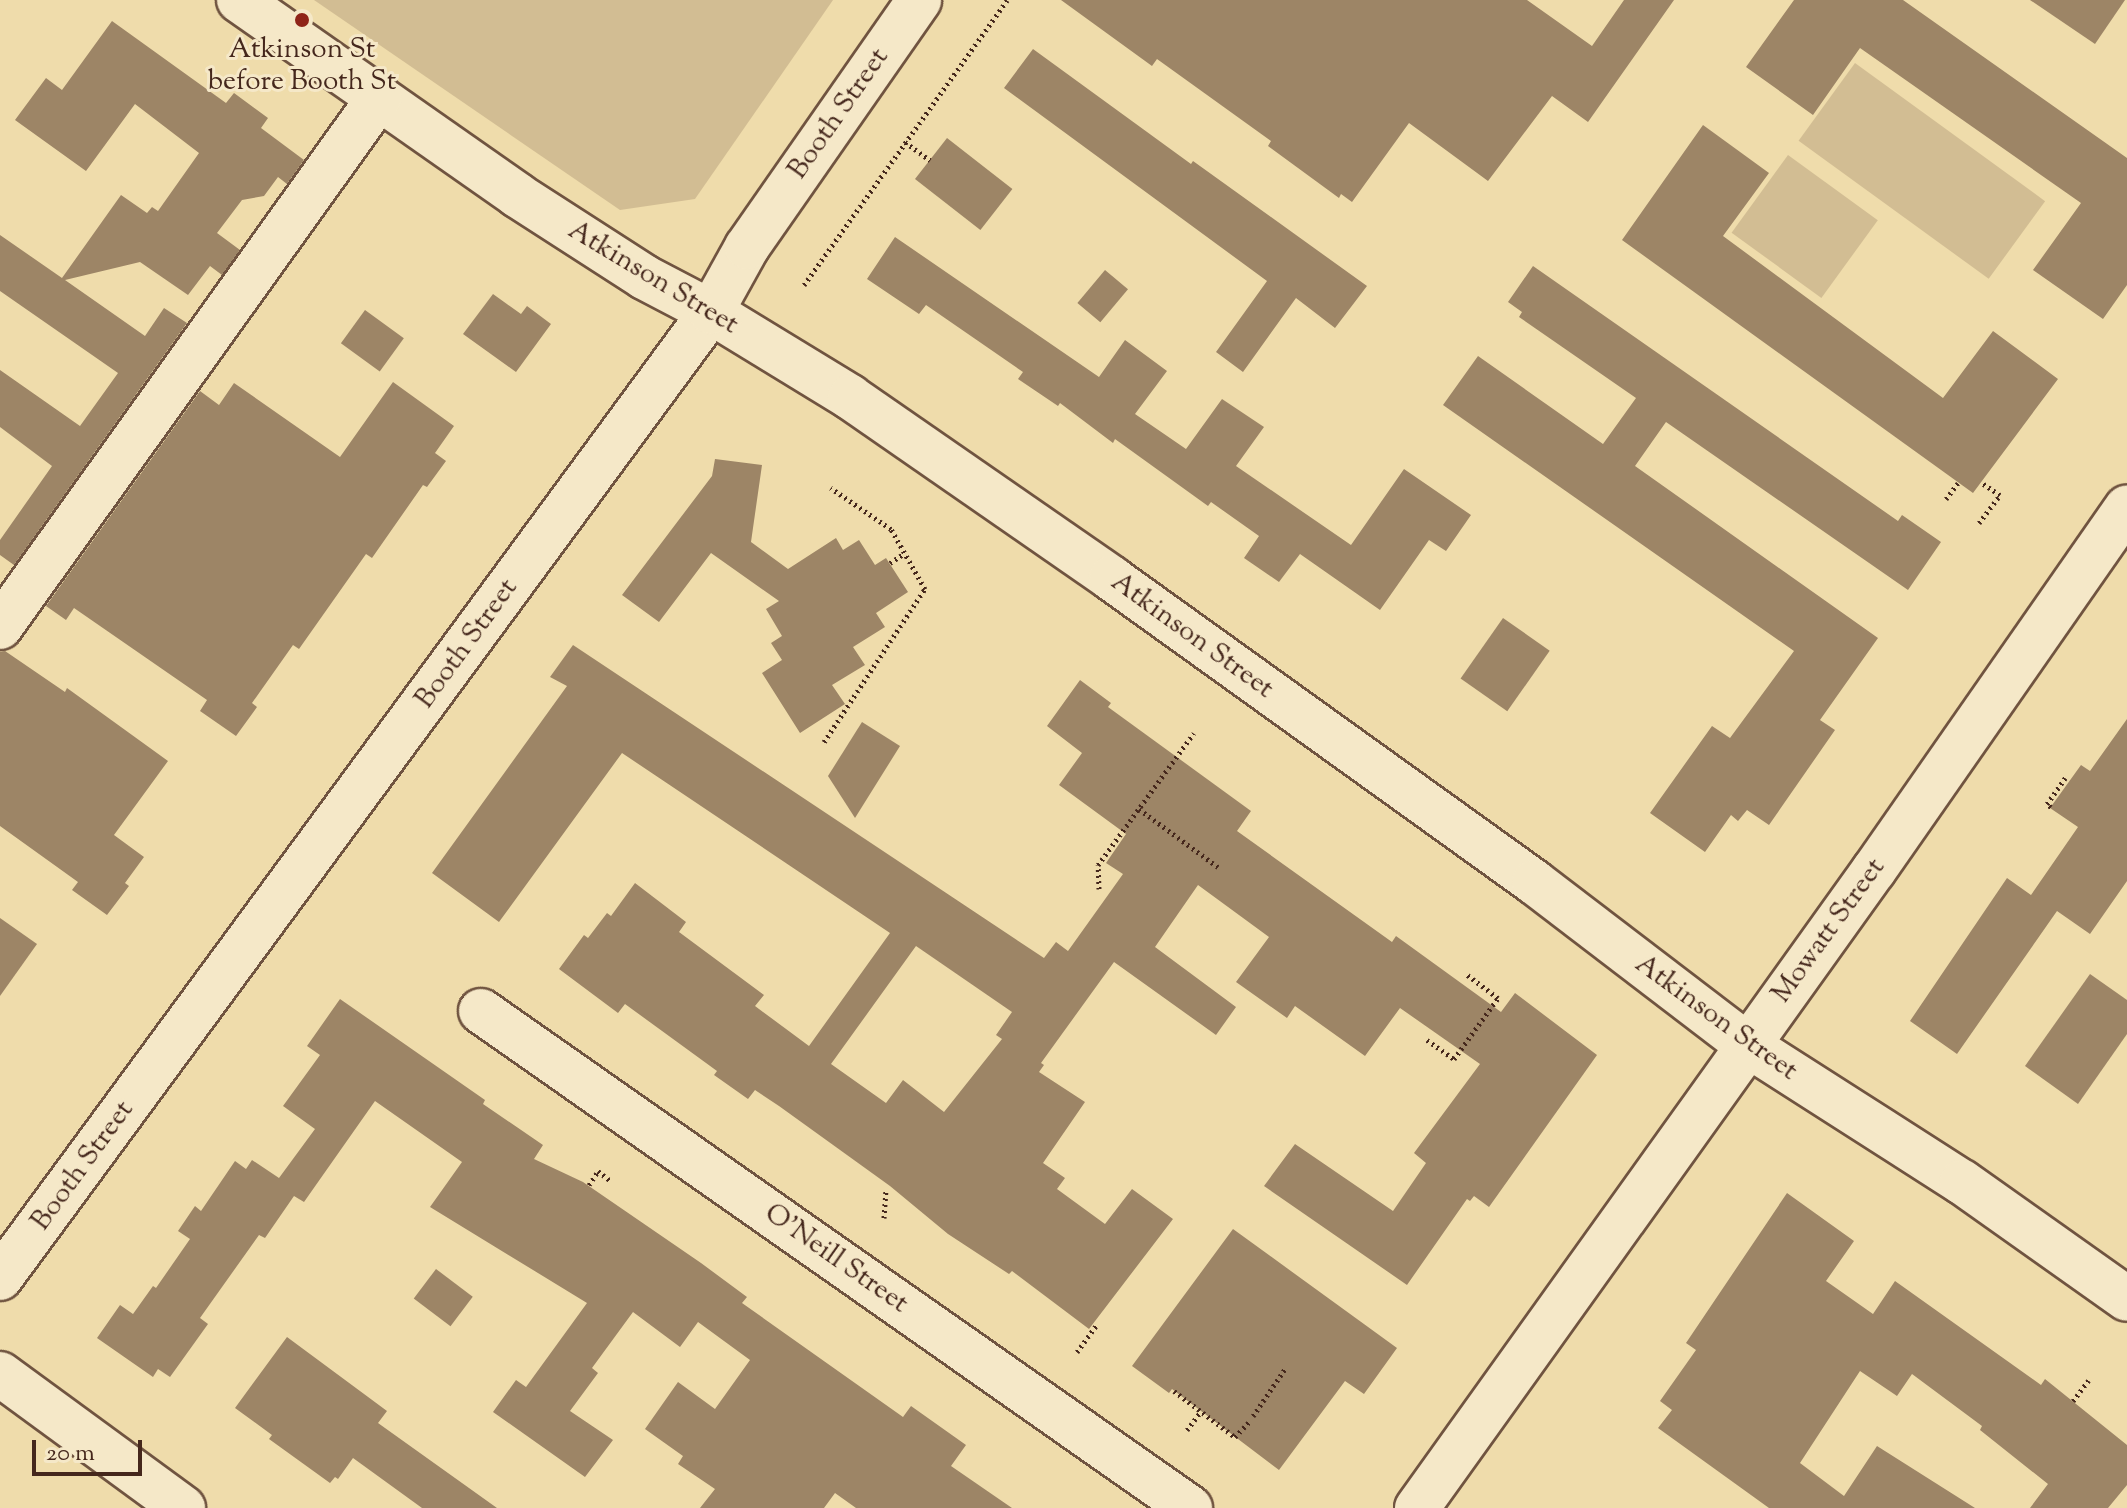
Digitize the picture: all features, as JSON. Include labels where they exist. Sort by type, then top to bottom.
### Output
[{"type":"street","name":"Atkinson Street","points":[[239,0],[517,195],[631,268],[711,312],[850,397],[1111,578],[1534,882],[1746,1044],[1962,1182],[2127,1299]]},
{"type":"street","name":"Booth Street","points":[[0,1278],[711,312],[747,247],[919,0]]},
{"type":"street","points":[[0,627],[379,98]]},
{"type":"street","name":"Mowatt Street","points":[[1417,1508],[1746,1044],[1874,870],[2127,508]]},
{"type":"street","name":"O'Neill Street","points":[[481,1011],[1190,1508]]},
{"type":"street","points":[[0,1374],[183,1508]]},
{"type":"path","points":[[804,285],[1007,0]]},
{"type":"path","points":[[905,142],[930,160]]},
{"type":"path","points":[[1979,523],[2000,495],[1981,482]]},
{"type":"path","points":[[1946,499],[1958,483]]},
{"type":"path","points":[[824,742],[925,589],[891,529],[831,488]]},
{"type":"path","points":[[890,563],[905,553]]},
{"type":"path","points":[[1099,889],[1098,865],[1194,733]]},
{"type":"path","points":[[2051,807],[2047,804],[2065,778]]},
{"type":"path","points":[[1139,809],[1218,867]]},
{"type":"path","points":[[1427,1040],[1454,1059],[1498,998],[1467,975]]},
{"type":"path","points":[[589,1185],[598,1171],[611,1181]]},
{"type":"path","points":[[884,1218],[886,1191]]},
{"type":"path","points":[[1077,1352],[1097,1324]]},
{"type":"path","points":[[1174,1391],[1235,1437],[1252,1418],[1285,1369]]},
{"type":"path","points":[[2073,1401],[2089,1380]]},
{"type":"path","points":[[1187,1430],[1200,1413]]},
{"type":"shaded area","points":[[314,0],[833,0],[695,199],[620,210]]},
{"type":"shaded area","points":[[1855,63],[2045,201],[1989,279],[1799,141]]},
{"type":"shaded area","points":[[1788,155],[1878,220],[1821,298],[1732,233]]},
{"type":"building","points":[[1061,0],[1527,0],[1592,46],[1624,0],[1674,0],[1588,122],[1552,96],[1488,181],[1409,123],[1352,202],[1341,194],[1339,198],[1268,146],[1271,141],[1157,59],[1152,66]]},
{"type":"building","points":[[1794,0],[1903,0],[2127,158],[2127,285],[2103,319],[2033,270],[2081,203],[1860,48],[1813,115],[1746,67]]},
{"type":"building","points":[[2030,0],[2125,0],[2095,44]]},
{"type":"building","points":[[112,21],[226,103],[234,93],[268,118],[261,128],[304,160],[287,184],[278,177],[264,196],[242,200],[217,233],[240,250],[222,275],[210,266],[188,295],[140,262],[65,280],[145,336],[164,308],[187,323],[14,565],[0,555],[0,540],[52,466],[0,427],[0,370],[80,426],[118,373],[0,291],[0,235],[62,278],[121,195],[147,213],[152,207],[158,211],[199,153],[135,104],[86,171],[15,120],[46,78],[62,90]]},
{"type":"building","points":[[1033,49],[1367,286],[1335,328],[1296,298],[1243,372],[1216,352],[1267,281],[1004,88]]},
{"type":"building","points":[[1703,125],[1769,173],[1723,236],[1943,398],[1993,331],[2058,379],[1973,493],[1622,240]]},
{"type":"building","points":[[947,138],[1012,189],[980,230],[915,179]]},
{"type":"building","points":[[895,237],[1099,377],[1125,340],[1167,371],[1135,414],[1186,449],[1222,399],[1264,427],[1236,466],[1351,545],[1404,469],[1471,515],[1446,551],[1429,540],[1380,610],[1300,554],[1279,582],[1244,558],[1259,536],[1211,502],[1208,506],[1115,439],[1113,443],[1060,403],[1058,406],[1018,379],[1023,372],[926,305],[919,314],[867,279]]},
{"type":"building","points":[[1533,266],[1898,521],[1902,515],[1941,542],[1908,590],[1666,422],[1635,466],[1878,638],[1820,720],[1835,730],[1769,825],[1747,810],[1738,821],[1731,815],[1705,852],[1650,813],[1712,726],[1730,738],[1794,651],[1443,405],[1478,356],[1603,444],[1636,398],[1519,317],[1522,312],[1508,302]]},
{"type":"building","points":[[1105,270],[1128,289],[1100,322],[1077,303]]},
{"type":"building","points":[[493,294],[521,314],[527,306],[551,324],[516,372],[463,334]]},
{"type":"building","points":[[365,310],[404,338],[380,371],[341,343]]},
{"type":"building","points":[[393,382],[454,426],[435,453],[446,461],[427,487],[423,485],[372,558],[366,554],[299,649],[293,645],[252,703],[257,707],[236,736],[200,711],[207,700],[74,608],[66,620],[46,606],[200,391],[219,405],[234,383],[340,457]]},
{"type":"building","points":[[715,459],[762,465],[751,542],[788,569],[836,538],[843,550],[859,540],[875,565],[886,558],[908,592],[876,613],[885,627],[853,647],[865,665],[832,685],[845,704],[800,733],[762,673],[782,660],[771,643],[782,636],[766,609],[779,601],[711,553],[659,622],[622,595],[712,476]]},
{"type":"building","points":[[1503,618],[1550,651],[1507,711],[1461,679]]},
{"type":"building","points":[[573,645],[1044,958],[1056,942],[1068,951],[1123,874],[1106,863],[1126,834],[1059,785],[1082,753],[1047,726],[1080,680],[1111,703],[1108,707],[1251,811],[1237,831],[1392,942],[1396,936],[1501,1012],[1515,993],[1597,1055],[1489,1207],[1474,1196],[1470,1201],[1467,1199],[1407,1285],[1264,1186],[1295,1144],[1393,1211],[1426,1163],[1414,1153],[1480,1064],[1400,1008],[1365,1056],[1295,1006],[1287,1018],[1236,982],[1269,937],[1198,885],[1155,947],[1236,1007],[1216,1035],[1114,962],[1041,1063],[1044,1065],[1039,1072],[1085,1102],[1043,1163],[1065,1178],[1057,1189],[1105,1224],[1132,1189],[1173,1219],[1089,1329],[1012,1271],[1009,1274],[948,1234],[890,1186],[779,1106],[755,1090],[748,1099],[714,1075],[717,1071],[625,1004],[618,1013],[559,969],[584,935],[588,938],[607,913],[611,916],[635,883],[686,922],[679,932],[764,995],[755,1006],[809,1046],[890,933],[622,753],[499,922],[432,873],[567,686],[550,677]],"holes":[[[916,946],[1012,1012],[996,1035],[1002,1039],[944,1112],[903,1080],[886,1103],[831,1064]]]},
{"type":"building","points":[[5,651],[65,692],[67,688],[168,761],[114,835],[144,857],[125,883],[129,886],[107,915],[72,890],[78,882],[0,826],[0,652]]},
{"type":"building","points":[[2127,719],[2127,881],[2090,934],[2057,911],[1957,1054],[1910,1021],[2007,878],[2031,895],[2078,827],[2050,808],[2081,765],[2090,771]]},
{"type":"building","points":[[862,722],[900,746],[855,818],[828,776]]},
{"type":"building","points":[[0,918],[37,944],[0,996]]},
{"type":"building","points":[[2090,974],[2127,1000],[2127,1034],[2078,1104],[2025,1066]]},
{"type":"building","points":[[340,999],[485,1100],[483,1104],[543,1145],[534,1159],[583,1182],[701,1263],[747,1297],[742,1303],[903,1417],[911,1406],[966,1445],[951,1466],[1012,1508],[856,1508],[835,1493],[824,1508],[700,1508],[715,1489],[678,1464],[683,1456],[645,1429],[678,1382],[715,1409],[750,1360],[698,1322],[680,1347],[633,1312],[592,1368],[598,1373],[570,1411],[613,1440],[585,1477],[493,1412],[516,1380],[526,1387],[587,1303],[430,1207],[462,1162],[375,1101],[304,1202],[294,1196],[265,1238],[259,1235],[200,1318],[208,1324],[170,1377],[158,1369],[153,1377],[97,1338],[120,1305],[133,1314],[153,1286],[156,1288],[190,1239],[178,1231],[195,1206],[201,1211],[235,1161],[246,1169],[252,1160],[279,1178],[315,1129],[283,1106],[320,1055],[307,1046]]},
{"type":"building","points":[[1787,1193],[1854,1241],[1826,1281],[1873,1314],[1895,1281],[2041,1385],[2045,1379],[2127,1445],[2127,1485],[2108,1508],[2030,1508],[2048,1484],[1980,1430],[1982,1426],[1912,1374],[1897,1396],[1860,1371],[1800,1463],[1844,1496],[1877,1446],[1975,1508],[1769,1508],[1658,1428],[1672,1410],[1660,1401],[1696,1350],[1686,1343]]},
{"type":"building","points":[[1233,1229],[1397,1348],[1364,1394],[1345,1381],[1279,1470],[1172,1389],[1169,1393],[1132,1366]]},
{"type":"building","points":[[436,1269],[473,1297],[450,1326],[414,1299]]},
{"type":"building","points":[[287,1337],[387,1411],[378,1423],[497,1508],[422,1508],[353,1458],[338,1479],[335,1477],[330,1483],[269,1439],[272,1435],[235,1408]]},
{"type":"place","name":"Atkinson St before Booth St","points":[[302,20]]}]
